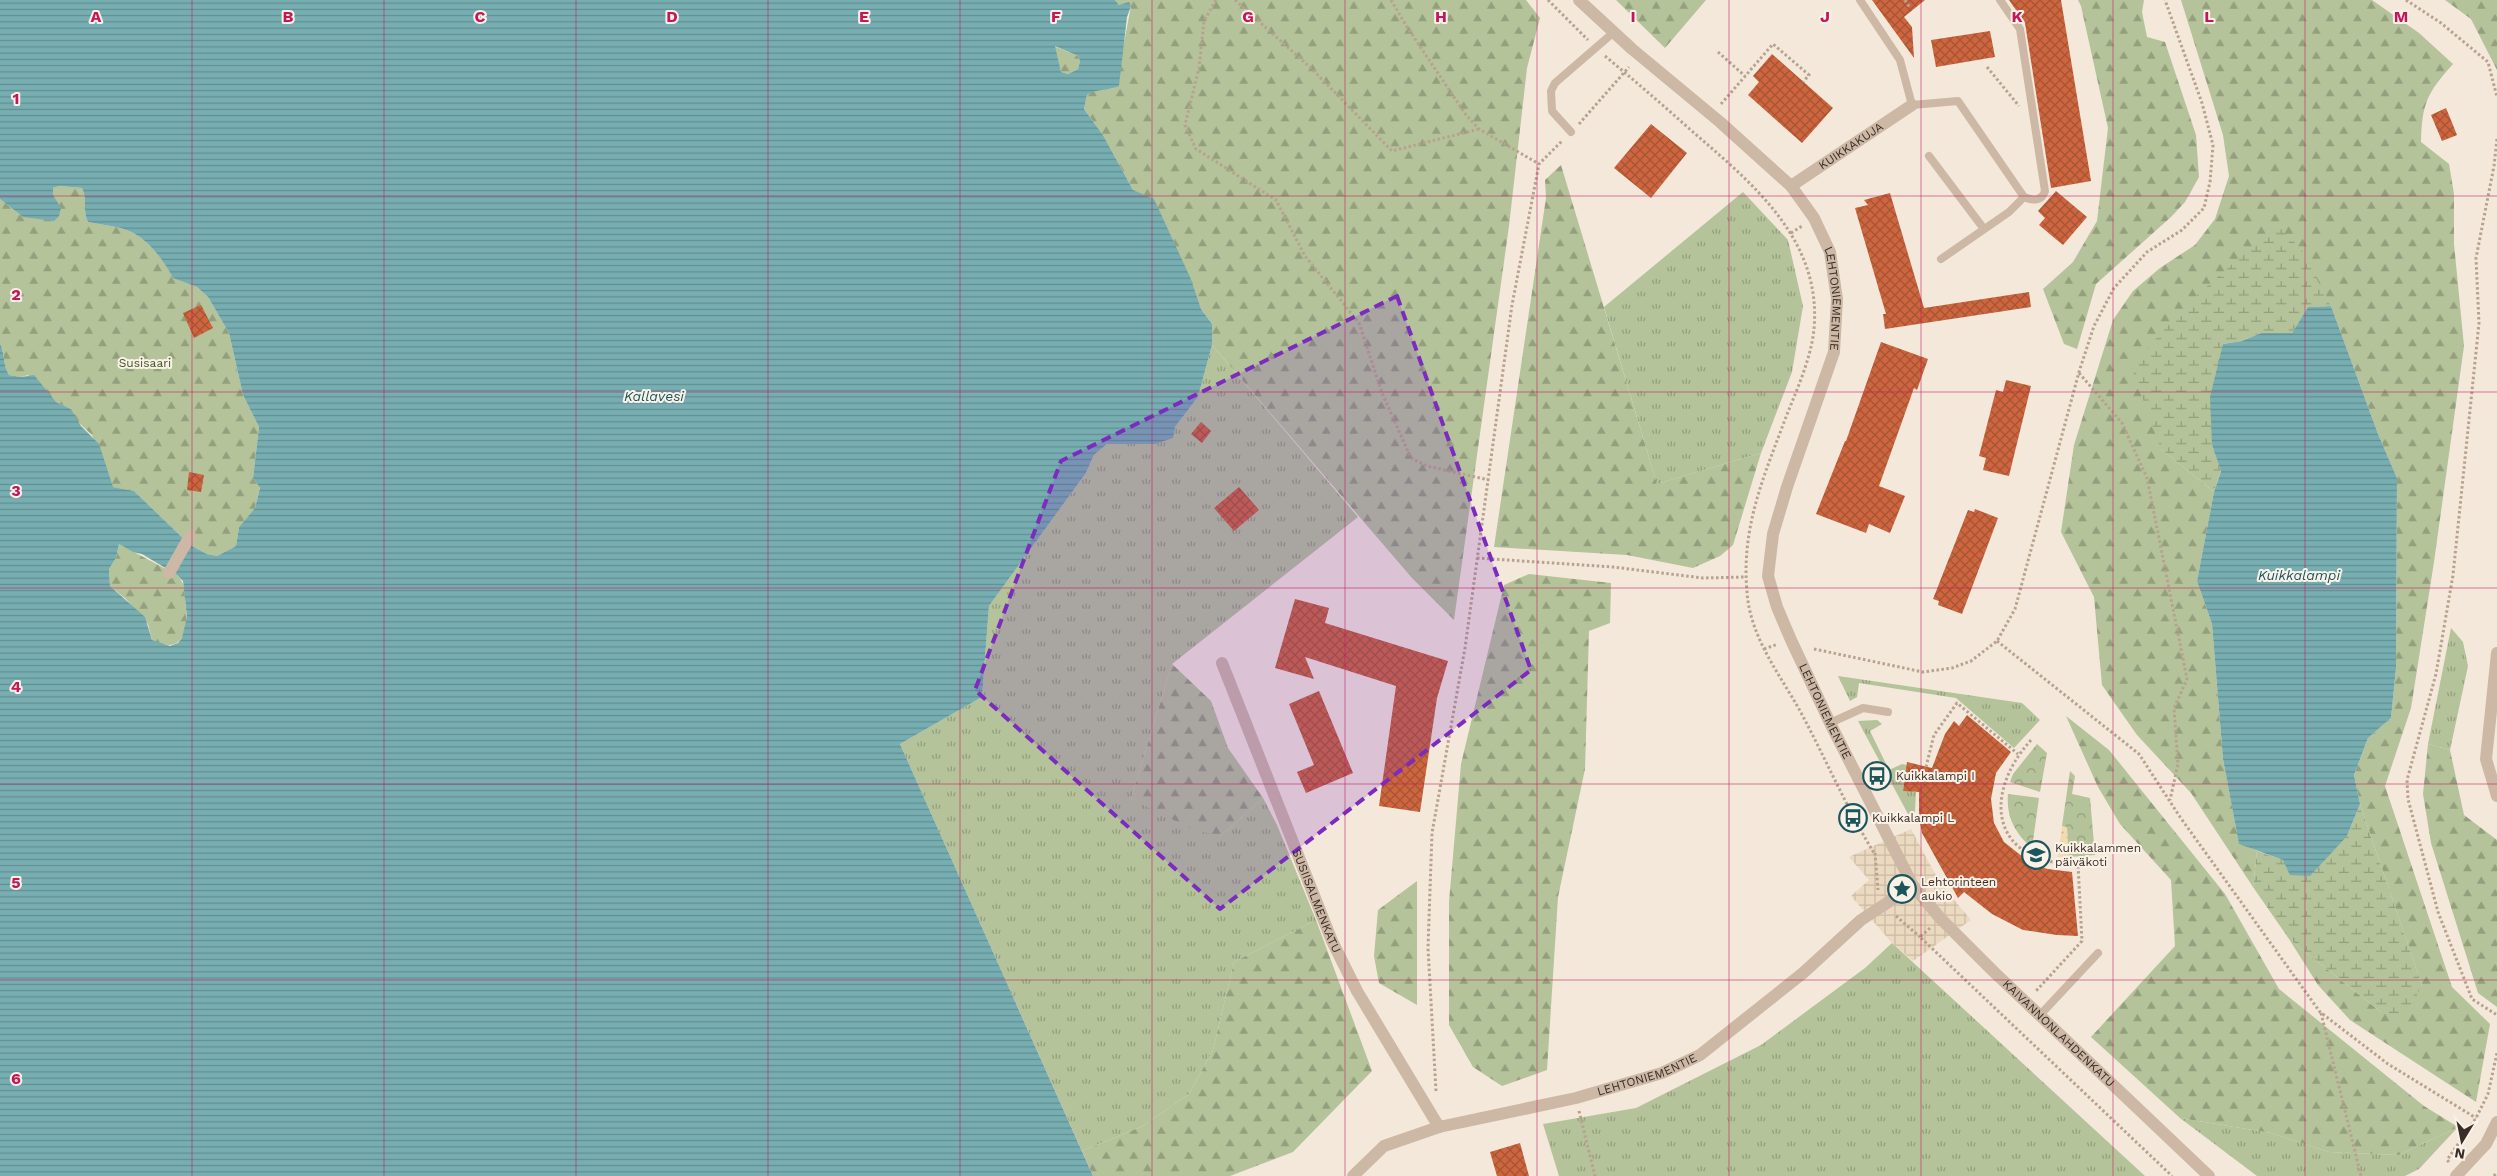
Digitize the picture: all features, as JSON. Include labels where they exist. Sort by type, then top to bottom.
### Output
[{"type":"street","name":"LEHTONIEMENTIE","points":[[1353,1176],[1384,1146],[1439,1127],[1576,1098],[1662,1073],[1700,1055],[1803,973],[1861,920],[1913,886],[1830,723],[1785,628],[1768,576],[1774,534],[1787,487],[1834,352],[1837,299],[1830,252],[1814,218],[1791,186],[1579,0]]},
{"type":"street","name":"KUIKKAKUJA","points":[[1791,186],[1912,105]]},
{"type":"street","points":[[169,573],[190,536]]},
{"type":"street","points":[[2497,653],[2486,760],[2497,796]]},
{"type":"street","name":"SUSIISALMENKATU","points":[[1222,664],[1332,940],[1357,991],[1439,1127]]},
{"type":"street","name":"KAIVANNONLAHDENKATU","points":[[1913,886],[1941,919],[2209,1176]]},
{"type":"street","points":[[2456,1176],[2486,1144],[2493,1141],[2497,1122]]},
{"type":"lane","points":[[1860,0],[1900,60],[1912,105],[1958,101],[2024,197],[2038,200],[2044,196],[2045,191],[2020,29],[2000,0]]},
{"type":"lane","points":[[1571,132],[1552,111],[1551,91],[1555,83],[1614,32]]},
{"type":"lane","points":[[1928,156],[1984,230]]},
{"type":"lane","points":[[1941,259],[1984,230],[2024,197]]},
{"type":"lane","points":[[1830,723],[1863,708],[1888,712]]},
{"type":"lane","points":[[2040,1015],[2098,953]]},
{"type":"path","points":[[1216,0],[1204,21],[1199,68],[1185,125],[1196,149],[1276,200],[1305,256],[1359,323],[1382,393],[1411,458],[1427,466],[1489,480]]},
{"type":"path","points":[[1235,0],[1312,69],[1392,151],[1479,129]]},
{"type":"path","points":[[1391,0],[1461,107],[1479,129],[1539,164]]},
{"type":"path","points":[[1548,0],[1596,48],[1765,197],[1791,233],[1805,261],[1813,290],[1814,328],[1809,354],[1754,509],[1747,536],[1746,577],[1748,601],[1760,642],[1798,709],[1853,818],[1874,853]]},
{"type":"path","points":[[1905,0],[1910,8]]},
{"type":"path","points":[[1814,649],[1924,672],[1952,668],[1971,661],[1997,641],[2015,609],[2079,372],[2094,326],[2114,288],[2147,252],[2182,230],[2204,208],[2210,182],[2213,145],[2202,103],[2165,0]]},
{"type":"path","points":[[2406,0],[2440,23],[2488,62],[2497,97]]},
{"type":"path","points":[[1721,104],[1773,44],[1809,75],[1803,82]]},
{"type":"path","points":[[1718,52],[1745,76]]},
{"type":"path","points":[[1986,67],[2035,126]]},
{"type":"path","points":[[1437,1097],[1428,948],[1432,833],[1465,648],[1512,305],[1539,164],[1571,132],[1625,72]]},
{"type":"path","points":[[2497,139],[2494,166],[2476,258],[2479,322],[2453,575],[2436,674],[2408,780],[2408,799],[2438,912],[2472,999],[2497,1015]]},
{"type":"path","points":[[2079,372],[2122,423],[2147,478],[2187,679],[2174,708],[2178,764],[2170,801]]},
{"type":"path","points":[[1477,558],[1613,567],[1703,578],[1746,577]]},
{"type":"path","points":[[1997,641],[2139,754],[2170,801],[2320,1012],[2388,1064],[2476,1118]]},
{"type":"path","points":[[1926,766],[1934,735],[1957,704],[2018,754]]},
{"type":"path","points":[[2031,740],[2018,754],[2003,785],[2000,800],[2001,816],[2006,830],[2019,846],[2036,859],[2060,865],[2078,864],[2082,941],[2034,993]]},
{"type":"path","points":[[1898,821],[1919,818]]},
{"type":"path","points":[[1941,919],[1920,937],[2172,1176]]},
{"type":"path","points":[[2320,1012],[2361,1176]]},
{"type":"path","points":[[2447,1160],[2476,1118],[2488,1094],[2497,1053]]},
{"type":"path","points":[[1576,1098],[1595,1176]]},
{"type":"path","points":[[2494,1176],[2497,1172]]},
{"type":"highlighted area","points":[[1397,296],[1531,670],[1220,909],[975,690],[1061,461]]},
{"type":"green space","points":[[1115,0],[1526,0],[1540,18],[1527,68],[1509,226],[1454,620],[1412,578],[1212,345],[1212,324],[1201,309],[1169,232],[1133,190],[1103,135],[1084,109],[1087,95],[1095,90],[1114,88],[1120,79],[1119,69],[1131,6],[1119,5]]},
{"type":"green space","points":[[1616,0],[1706,0],[1665,48]]},
{"type":"green space","points":[[2078,0],[2144,0],[2142,12],[2147,37],[2165,42],[2196,135],[2199,177],[2185,202],[2171,217],[2096,284],[2077,349],[2064,344],[2043,289],[2073,262],[2097,221],[2108,128],[2081,6]]},
{"type":"green space","points":[[2181,0],[2372,0],[2419,33],[2453,64],[2437,83],[2428,99],[2423,117],[2421,142],[2449,164],[2454,194],[2454,244],[2464,346],[2434,562],[2411,708],[2385,786],[2452,987],[2490,1024],[2476,1102],[2350,1020],[2318,985],[2289,939],[2381,1012],[2422,986],[2360,804],[2354,775],[2368,738],[2391,718],[2396,668],[2397,478],[2378,434],[2331,306],[2277,225],[2161,449],[2214,492],[2197,581],[2212,624],[2223,759],[2239,843],[2257,851],[2253,887],[2191,793],[2137,735],[2102,685],[2094,597],[2061,532],[2074,445],[2113,320],[2133,291],[2160,268],[2195,245],[2215,219],[2229,176],[2223,135]]},
{"type":"green space","points":[[2445,0],[2497,0],[2497,70],[2471,19]]},
{"type":"green space","points":[[1054,46],[1078,56],[1080,61],[1078,69],[1068,74],[1061,72]]},
{"type":"green space","points":[[1561,165],[1657,484],[1761,453],[1733,545],[1720,556],[1693,568],[1627,555],[1494,547],[1546,198],[1545,180]]},
{"type":"green space","name":"Susisaari","points":[[59,186],[82,188],[85,197],[85,214],[88,222],[121,228],[137,235],[150,245],[174,278],[197,287],[208,297],[229,333],[243,395],[259,427],[253,478],[260,488],[255,508],[239,527],[236,546],[217,556],[207,554],[190,545],[134,491],[112,487],[92,435],[76,420],[71,409],[56,402],[28,375],[21,377],[9,375],[7,372],[0,343],[0,199],[23,217],[53,195],[53,188]]},
{"type":"green space","points":[[1743,192],[1788,240],[1803,306],[1792,372],[1761,453],[1657,484],[1604,307]]},
{"type":"green space","points":[[2277,225],[2301,249],[2331,306],[2308,307],[2292,333],[2261,333],[2242,341],[2223,344],[2212,445],[2221,470],[2214,492],[2161,449],[2131,367],[2188,303]]},
{"type":"green space","points":[[1212,345],[1358,517],[1172,664],[1131,799],[1221,836],[1263,798],[1277,825],[1316,920],[1234,962],[1213,1050],[1189,1094],[1143,1126],[1082,1151],[900,744],[982,697],[989,606],[1086,473],[1094,455],[1107,444],[1154,444],[1175,427],[1198,397]]},
{"type":"green space","points":[[119,544],[177,575],[180,579],[184,590],[187,617],[184,633],[176,643],[170,645],[162,644],[152,640],[148,624],[126,599],[110,586],[109,569],[116,558]]},
{"type":"green space","points":[[1529,574],[1611,583],[1610,623],[1589,631],[1585,769],[1558,897],[1547,1070],[1502,1086],[1473,1067],[1449,1025],[1449,902],[1461,764],[1504,585]]},
{"type":"green space","points":[[2451,628],[2463,642],[2468,666],[2450,750],[2428,744]]},
{"type":"green space","points":[[1172,664],[1211,701],[1228,748],[1263,798],[1221,836],[1194,830],[1131,799]]},
{"type":"green space","points":[[1838,676],[2022,703],[2040,720],[2014,748],[1956,698],[1859,683],[1857,697],[1850,701]]},
{"type":"green space","points":[[2066,716],[2109,750],[2225,894],[2279,989],[2424,1106],[2458,1127],[2399,1155],[2329,1152],[2271,1133],[2180,1118],[2091,1037],[2175,946],[2171,880],[2120,824],[2098,787]]},
{"type":"green space","points":[[1877,720],[1882,724],[1870,731],[1889,770],[1902,764],[1907,765],[1903,790],[1916,792],[1915,812],[1908,814],[1858,721]]},
{"type":"green space","points":[[2037,744],[2047,753],[2040,792],[2010,782],[2013,774]]},
{"type":"green space","points":[[2428,744],[2450,750],[2464,815],[2497,840],[2497,1007],[2478,993],[2431,843],[2423,794]]},
{"type":"green space","points":[[2070,771],[2075,776],[2072,794],[2090,798],[2095,855],[2069,857],[2067,827],[2062,826]]},
{"type":"green space","points":[[2008,794],[2039,798],[2032,848],[2013,824],[2010,817]]},
{"type":"green space","points":[[2360,804],[2422,986],[2404,1015],[2381,1012],[2289,939],[2253,887],[2257,851],[2283,860],[2347,836]]},
{"type":"green space","points":[[1417,881],[1417,1005],[1379,983],[1374,956],[1378,910]]},
{"type":"green space","points":[[1316,920],[1372,1071],[1293,1152],[1230,1176],[1093,1176],[1082,1151],[1143,1126],[1189,1094],[1213,1050],[1234,962]]},
{"type":"green space","points":[[1892,943],[2145,1176],[1559,1176],[1543,1124],[1636,1108],[1761,1045],[1865,968]]},
{"type":"green space","points":[[2180,1118],[2271,1133],[2329,1152],[2399,1155],[2458,1127],[2419,1169],[2405,1176],[2257,1176]]},
{"type":"sand","points":[[2062,826],[2067,827],[2069,857],[2058,857]]},
{"type":"shaded area","name":"Lehtorinteen aukio","points":[[1911,829],[1940,883],[1971,920],[1913,961],[1892,943],[1851,896],[1869,880],[1849,857]]},
{"type":"water","name":"Kallavesi","points":[[0,0],[1115,0],[1119,5],[1129,2],[1131,6],[1127,17],[1119,86],[1095,91],[1087,95],[1084,109],[1103,135],[1133,190],[1154,199],[1190,277],[1201,309],[1212,324],[1212,345],[1198,397],[1175,427],[1173,438],[1155,444],[1107,444],[1094,455],[1086,473],[989,606],[982,697],[900,744],[1093,1176],[0,1176],[0,343],[9,375],[21,377],[34,375],[56,402],[71,409],[81,426],[99,444],[113,487],[134,491],[190,545],[207,554],[217,556],[236,546],[239,527],[255,508],[260,488],[253,478],[259,427],[243,395],[229,333],[208,297],[197,287],[173,278],[155,252],[137,235],[121,228],[88,222],[85,214],[85,197],[82,188],[59,186],[53,188],[53,195],[61,208],[59,216],[54,221],[23,217],[0,199]],"holes":[[[1055,46],[1078,56],[1080,61],[1078,69],[1068,74],[1061,72]],[[119,544],[133,552],[142,554],[177,575],[183,581],[187,617],[182,638],[178,643],[170,646],[152,640],[145,617],[110,586],[109,569],[116,558]]]},
{"type":"water","name":"Kuikkalampi","points":[[2331,306],[2378,434],[2397,478],[2396,668],[2391,718],[2368,738],[2354,775],[2360,804],[2347,836],[2310,876],[2290,875],[2283,860],[2239,844],[2223,759],[2212,624],[2197,581],[2214,492],[2221,471],[2212,445],[2210,397],[2223,344],[2242,341],[2261,333],[2292,333],[2308,307]]},
{"type":"building","points":[[1872,0],[1925,0],[1904,17],[1912,27],[1914,58]]},
{"type":"building","points":[[2009,0],[2061,0],[2091,181],[2051,188],[2025,23]]},
{"type":"building","points":[[1990,31],[1995,57],[1936,67],[1931,40]]},
{"type":"building","points":[[1772,54],[1833,108],[1802,143],[1748,95],[1759,82],[1753,76]]},
{"type":"building","points":[[2446,108],[2457,135],[2442,141],[2431,115]]},
{"type":"building","points":[[1651,124],[1687,153],[1651,198],[1614,168]]},
{"type":"building","points":[[2056,191],[2087,217],[2063,245],[2039,225],[2045,218],[2038,211]]},
{"type":"building","points":[[1890,193],[1924,308],[2029,292],[2031,307],[1885,329],[1883,314],[1886,314],[1855,208],[1868,205],[1864,200]]},
{"type":"building","points":[[201,305],[213,328],[194,338],[183,313]]},
{"type":"building","points":[[1881,342],[1928,359],[1917,390],[1914,388],[1879,486],[1905,496],[1890,533],[1869,524],[1866,533],[1816,514],[1846,441]]},
{"type":"building","points":[[2006,380],[2031,386],[2009,476],[1983,470],[1986,458],[1979,456],[1996,390],[2003,392]]},
{"type":"building","points":[[1201,422],[1211,431],[1202,443],[1191,434]]},
{"type":"building","points":[[189,472],[204,475],[201,492],[187,490]]},
{"type":"building","points":[[1239,487],[1259,510],[1234,531],[1214,508]]},
{"type":"building","points":[[1975,509],[1998,518],[1962,614],[1938,605],[1939,601],[1933,599],[1968,510],[1974,512]]},
{"type":"building","points":[[1295,599],[1329,608],[1325,623],[1448,661],[1437,698],[1420,812],[1379,806],[1396,686],[1305,657],[1314,679],[1275,668]]},
{"type":"building","points":[[1319,691],[1353,773],[1306,793],[1297,772],[1314,765],[1289,704]]},
{"type":"building","points":[[1967,715],[2011,752],[1996,773],[1991,799],[1994,823],[2004,842],[2033,865],[2072,872],[2078,936],[2023,930],[1992,914],[1964,892],[1958,898],[1922,833],[1919,818],[1919,792],[1903,791],[1907,762],[1932,768],[1945,734],[1954,721],[1959,726]]},
{"type":"building","points":[[1520,1143],[1529,1176],[1497,1176],[1490,1152]]},
{"type":"place","name":"Kuikkalampi I","points":[[1877,776]]},
{"type":"place","name":"Kuikkalampi L","points":[[1853,818]]},
{"type":"place","name":"Kuikkalammen päiväkoti","points":[[2036,855]]},
{"type":"place","name":"Lehtorinteen aukio","points":[[1902,889]]}]
